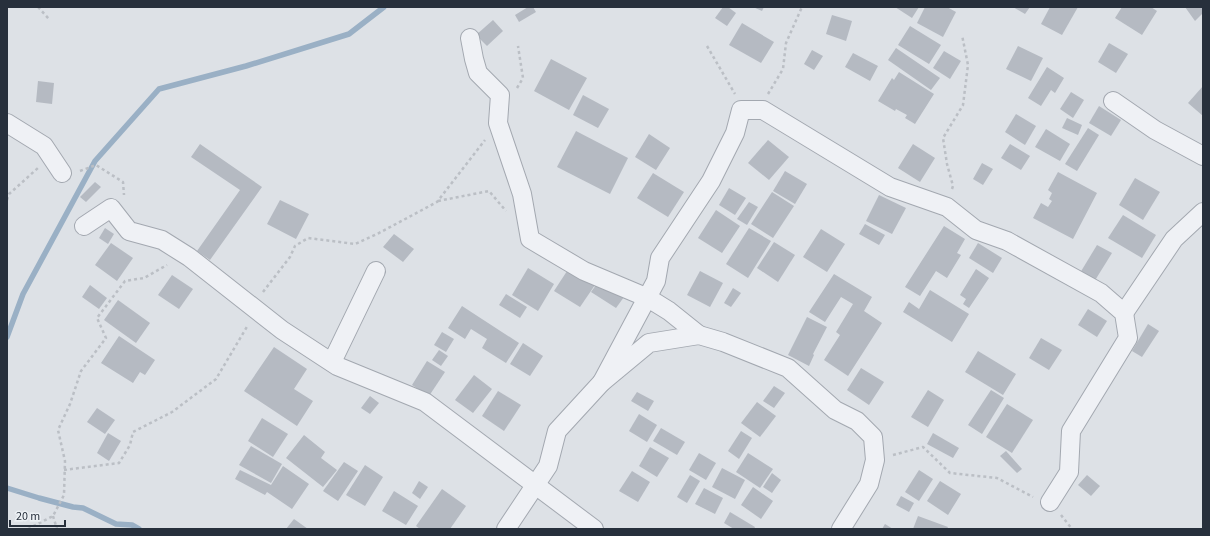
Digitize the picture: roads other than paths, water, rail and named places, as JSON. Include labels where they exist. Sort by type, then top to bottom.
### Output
[{"type":"street","points":[[470,38],[478,73],[500,95],[498,123],[522,194],[530,239],[584,270],[648,298],[669,311],[700,335],[788,368],[835,410],[857,421],[873,437],[875,460],[869,484],[840,529]]},
{"type":"street","points":[[1112,101],[1155,130],[1203,156]]},
{"type":"street","points":[[602,382],[656,281],[660,258],[710,182],[735,133],[741,110],[763,110],[890,187],[947,207],[976,230],[1007,241],[1101,293],[1124,313],[1128,338],[1071,431],[1069,472],[1050,502]]},
{"type":"street","points":[[7,123],[44,146],[62,173]]},
{"type":"street","points":[[84,226],[111,208],[129,231],[162,240],[184,254],[282,330],[337,366],[425,402],[594,529]]},
{"type":"street","points":[[1124,313],[1174,239],[1203,212]]},
{"type":"street","points":[[332,362],[376,271]]},
{"type":"street","points":[[506,529],[548,466],[557,431],[602,382],[649,343],[700,335]]},
{"type":"waterway","points":[[7,337],[23,294],[95,161],[159,89],[246,66],[349,34],[384,7]]},
{"type":"waterway","points":[[7,488],[73,507],[83,508],[116,524],[132,525],[139,529]]}]
